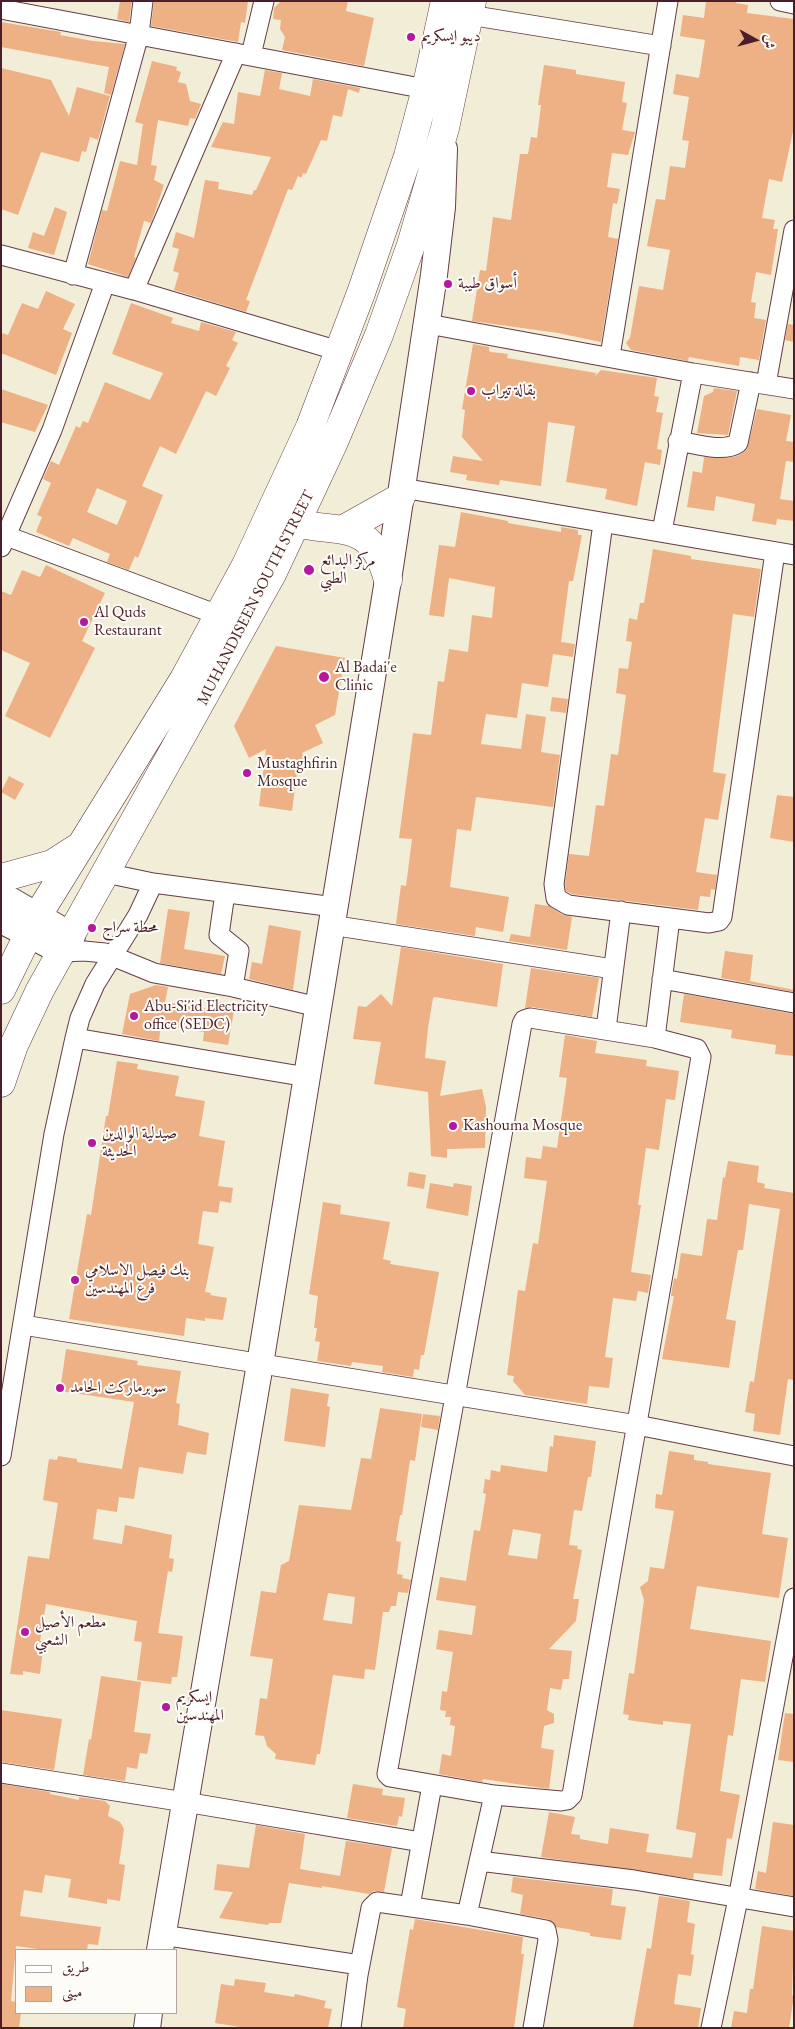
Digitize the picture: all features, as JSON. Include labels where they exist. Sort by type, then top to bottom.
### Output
[{"type":"highway","name":"MUHANDISEEN SOUTH STREET","points":[[1,990],[32,925],[184,679],[246,565],[310,427],[340,351],[408,156],[426,89],[444,1]]},
{"type":"highway","name":"MUHANDISEEN SOUTH STREET","points":[[1,1083],[14,1046],[33,1006],[73,946],[106,873],[218,672],[296,524],[334,444],[379,335],[411,245],[445,128],[470,8]]},
{"type":"highway","points":[[344,529],[402,493]]},
{"type":"highway","points":[[270,513],[296,524],[314,528],[344,529],[370,541],[382,560],[388,580]]},
{"type":"highway","points":[[1,878],[52,864],[81,846]]},
{"type":"street","points":[[74,275],[139,34],[143,1]]},
{"type":"street","points":[[134,290],[243,54],[264,1]]},
{"type":"street","points":[[610,356],[668,1]]},
{"type":"street","points":[[470,8],[660,46]]},
{"type":"street","points":[[1,9],[426,89]]},
{"type":"street","points":[[360,1965],[161,1942],[260,1364],[402,493],[428,324],[442,207],[445,128]]},
{"type":"street","points":[[678,442],[720,448],[732,447],[738,443],[758,383],[794,230]]},
{"type":"street","points":[[1,255],[134,290],[340,351]]},
{"type":"street","points":[[106,283],[52,430],[3,539],[218,616]]},
{"type":"street","points":[[428,324],[610,356],[693,373],[794,389]]},
{"type":"street","points":[[662,531],[693,373]]},
{"type":"street","points":[[402,493],[662,531],[794,555]]},
{"type":"street","points":[[604,522],[555,890],[556,898],[568,905],[709,922],[719,921],[722,917],[775,552]]},
{"type":"street","points":[[106,873],[153,884],[225,893],[333,916],[612,969]]},
{"type":"street","points":[[1,1456],[9,1359],[23,1325],[54,1134],[80,1018],[95,984],[138,915],[153,884]]},
{"type":"street","points":[[225,893],[219,935],[239,951],[233,987]]},
{"type":"street","points":[[1,895],[32,925],[73,946],[112,955],[154,973],[233,987],[318,1007]]},
{"type":"street","points":[[606,1029],[612,969],[621,911]]},
{"type":"street","points":[[655,1038],[670,918]]},
{"type":"street","points":[[1,920],[32,925]]},
{"type":"street","points":[[662,979],[794,1003]]},
{"type":"street","points":[[530,1018],[606,1029],[655,1038],[697,1049],[701,1057],[572,1795],[567,1800],[561,1802],[494,1795],[390,1777],[387,1774],[429,1532],[456,1396],[522,1024],[524,1020],[530,1018]]},
{"type":"street","points":[[75,1038],[307,1077]]},
{"type":"street","points":[[23,1325],[637,1425],[794,1456]]},
{"type":"street","points":[[711,2028],[738,1899],[794,1598]]},
{"type":"street","points":[[1,1773],[421,1842]]},
{"type":"street","points":[[410,1906],[432,1784]]},
{"type":"street","points":[[467,1915],[494,1795]]},
{"type":"street","points":[[479,1860],[634,1880],[794,1907]]},
{"type":"street","points":[[351,2028],[360,1965],[373,1904],[377,1902],[467,1915],[546,1930],[548,1940],[533,2028]]},
{"type":"street","points":[[147,2028],[149,2014]]},
{"type":"building","points":[[120,1],[132,1],[129,22],[117,19]]},
{"type":"building","points":[[154,1],[248,1],[245,23],[241,22],[238,42],[151,26]]},
{"type":"building","points":[[281,1],[348,1],[346,11],[374,18],[364,66],[282,50],[285,37],[280,29],[281,20],[273,19],[274,8]]},
{"type":"building","points":[[706,1],[736,1],[736,3],[748,5],[747,13],[794,19],[794,127],[782,182],[769,179],[762,218],[775,220],[773,229],[778,229],[771,275],[756,272],[751,302],[756,303],[754,318],[766,320],[759,360],[740,357],[739,366],[689,357],[688,361],[631,350],[626,343],[630,338],[639,286],[663,290],[670,250],[647,246],[656,199],[665,200],[670,166],[685,168],[689,141],[682,140],[689,97],[673,94],[676,74],[699,78],[705,40],[680,36],[683,15],[704,18]]},
{"type":"building","points":[[1,22],[61,32],[60,35],[93,41],[125,44],[111,95],[104,93],[109,67],[1,47]]},
{"type":"building","points":[[152,61],[177,67],[176,70],[181,72],[178,82],[186,84],[190,101],[201,104],[195,119],[190,118],[188,126],[158,120],[151,165],[157,166],[154,180],[164,185],[151,223],[144,221],[134,257],[136,258],[128,277],[88,264],[102,210],[107,211],[120,161],[137,165],[143,124],[135,122]]},
{"type":"building","points":[[544,65],[576,70],[576,74],[625,82],[622,102],[627,103],[622,130],[635,132],[628,155],[612,153],[607,187],[620,189],[617,204],[613,203],[608,237],[618,239],[601,342],[558,333],[472,321],[480,270],[486,271],[493,217],[511,220],[520,154],[528,154],[531,137],[537,138],[541,105],[538,105]]},
{"type":"building","points":[[1,68],[51,80],[69,116],[77,87],[110,96],[98,140],[90,137],[86,152],[82,151],[79,162],[41,152],[18,215],[1,209]]},
{"type":"building","points":[[265,70],[282,73],[279,89],[310,96],[313,79],[360,88],[359,93],[348,89],[342,117],[333,115],[327,141],[321,140],[306,174],[303,173],[301,178],[298,176],[292,190],[288,189],[246,300],[250,301],[246,312],[174,290],[179,273],[173,271],[179,249],[172,247],[176,232],[194,238],[205,180],[219,182],[218,189],[252,195],[254,190],[256,190],[271,157],[211,147],[223,122],[234,124],[238,92],[260,96]]},
{"type":"building","points":[[55,207],[67,212],[54,255],[28,248],[33,232],[44,236]]},
{"type":"building","points":[[46,291],[75,304],[63,329],[72,333],[56,375],[1,353],[1,333],[8,335],[22,303],[38,309]]},
{"type":"building","points":[[131,303],[173,318],[171,323],[199,331],[201,322],[236,332],[232,340],[238,343],[226,366],[230,368],[216,396],[206,391],[176,454],[160,446],[142,486],[163,495],[138,558],[135,556],[129,570],[107,562],[110,554],[73,538],[69,546],[36,532],[42,517],[37,515],[51,483],[43,479],[51,461],[59,465],[76,426],[80,428],[83,421],[88,423],[105,382],[150,400],[163,373],[112,354]],"holes":[[[97,488],[127,501],[117,525],[87,512]]]},
{"type":"building","points":[[788,324],[794,325],[794,342],[785,340]]},
{"type":"building","points":[[473,344],[489,347],[491,352],[508,354],[507,358],[596,373],[595,376],[601,370],[657,378],[654,396],[659,397],[656,412],[663,413],[657,449],[662,450],[660,465],[645,462],[637,506],[605,499],[607,489],[566,482],[575,426],[548,422],[541,486],[500,480],[499,485],[466,480],[467,475],[450,472],[453,456],[483,461],[462,437],[465,410],[462,409]]},
{"type":"building","points":[[714,388],[737,391],[728,435],[697,433],[704,396],[713,392]]},
{"type":"building","points":[[1,389],[48,405],[35,432],[1,422]]},
{"type":"building","points":[[757,409],[791,415],[786,441],[794,442],[794,462],[786,461],[780,499],[794,501],[794,521],[777,519],[776,525],[752,521],[755,504],[716,496],[714,511],[687,507],[693,471],[702,473],[704,457],[727,458],[737,456],[747,450]]},
{"type":"building","points":[[461,512],[508,521],[508,523],[561,532],[561,527],[578,530],[578,535],[582,535],[573,581],[569,581],[561,642],[575,644],[573,657],[553,654],[548,687],[522,683],[517,718],[486,714],[481,744],[521,749],[526,714],[546,717],[541,752],[560,755],[553,807],[476,797],[471,831],[457,829],[450,887],[509,897],[503,932],[476,927],[475,936],[396,924],[401,885],[406,886],[412,839],[399,838],[413,733],[431,735],[438,681],[444,682],[449,649],[468,652],[472,615],[492,618],[495,587],[449,578],[444,617],[429,615],[439,545],[455,547]]},
{"type":"building","points":[[653,549],[691,556],[691,559],[761,569],[754,617],[733,614],[713,772],[726,774],[718,820],[705,818],[696,872],[717,875],[715,890],[711,889],[710,897],[700,896],[698,910],[572,894],[566,891],[565,884],[569,854],[589,856],[596,805],[604,806],[611,754],[618,755],[626,695],[616,693],[619,668],[628,669],[632,642],[626,641],[629,618],[637,620],[640,603],[644,603]]},
{"type":"building","points":[[46,565],[105,593],[82,641],[95,648],[50,738],[5,716],[30,663],[1,650],[1,591],[11,595],[22,570],[40,577]]},
{"type":"building","points":[[276,646],[345,658],[335,715],[315,725],[323,743],[302,753],[306,761],[298,765],[292,811],[259,806],[266,749],[249,758],[234,726]]},
{"type":"building","points":[[552,697],[568,699],[566,713],[550,711]]},
{"type":"building","points":[[9,776],[24,784],[15,800],[1,792]]},
{"type":"building","points":[[777,795],[794,797],[794,842],[770,838]]},
{"type":"building","points":[[535,904],[549,906],[563,915],[572,917],[567,950],[509,941],[511,934],[530,937]]},
{"type":"building","points":[[168,909],[190,912],[184,949],[225,956],[221,974],[160,963]]},
{"type":"building","points":[[269,925],[301,931],[293,990],[249,979],[252,962],[262,964]]},
{"type":"building","points":[[401,947],[503,964],[497,1007],[433,998],[425,1058],[446,1061],[440,1096],[482,1089],[486,1107],[485,1148],[447,1149],[447,1158],[431,1156],[428,1092],[374,1084],[381,1042],[353,1039],[358,1006],[366,1007],[381,994],[392,1006]]},
{"type":"building","points":[[725,951],[753,955],[750,981],[794,990],[794,992],[721,978]]},
{"type":"building","points":[[531,968],[599,978],[592,1017],[532,1007],[525,1008]]},
{"type":"building","points":[[156,985],[168,987],[165,1002],[208,1009],[210,1000],[235,1005],[228,1045],[203,1041],[204,1032],[161,1025],[159,1041],[122,1034],[130,994]]},
{"type":"building","points":[[684,994],[794,1014],[794,1056],[775,1054],[776,1045],[731,1038],[732,1030],[680,1022]]},
{"type":"building","points":[[565,1035],[597,1041],[595,1053],[647,1060],[646,1066],[679,1071],[675,1100],[666,1099],[659,1150],[646,1148],[638,1205],[641,1205],[631,1272],[651,1275],[648,1293],[638,1291],[636,1301],[613,1298],[605,1357],[613,1358],[609,1388],[589,1386],[587,1404],[525,1395],[513,1381],[514,1376],[507,1375],[518,1290],[525,1291],[533,1243],[538,1244],[547,1181],[524,1178],[526,1157],[541,1159],[543,1146],[557,1148],[567,1078],[559,1077]]},
{"type":"building","points":[[117,1061],[138,1064],[137,1069],[179,1076],[175,1096],[205,1101],[199,1136],[225,1141],[218,1186],[233,1188],[231,1203],[220,1201],[218,1213],[203,1211],[198,1244],[214,1247],[205,1292],[211,1293],[210,1295],[227,1298],[223,1320],[205,1318],[205,1321],[186,1318],[184,1336],[69,1319],[87,1214],[91,1215],[106,1116],[108,1116]]},
{"type":"building","points":[[728,1161],[759,1166],[757,1182],[765,1184],[764,1188],[794,1193],[794,1380],[788,1379],[780,1435],[753,1431],[755,1414],[745,1412],[750,1381],[754,1382],[780,1209],[749,1204],[743,1250],[738,1250],[726,1319],[736,1321],[729,1368],[662,1359],[674,1296],[671,1296],[674,1278],[677,1279],[681,1253],[702,1256],[707,1219],[717,1220],[723,1177],[725,1178]]},
{"type":"building","points":[[409,1172],[426,1175],[424,1189],[407,1186]]},
{"type":"building","points":[[430,1183],[453,1187],[454,1183],[472,1186],[468,1216],[426,1208]]},
{"type":"building","points":[[323,1202],[341,1205],[340,1214],[390,1222],[383,1259],[391,1261],[390,1264],[439,1272],[424,1355],[421,1355],[419,1370],[414,1369],[413,1377],[382,1372],[383,1366],[352,1362],[351,1366],[317,1361],[320,1342],[315,1341],[317,1328],[314,1328],[318,1296],[309,1294]]},
{"type":"building","points":[[66,1349],[138,1361],[137,1365],[181,1371],[176,1403],[180,1404],[178,1425],[209,1433],[206,1455],[187,1452],[183,1474],[139,1467],[134,1499],[119,1497],[117,1512],[97,1509],[93,1539],[122,1544],[125,1525],[172,1535],[169,1558],[174,1559],[172,1572],[168,1571],[158,1633],[183,1636],[177,1677],[172,1677],[171,1684],[137,1680],[142,1642],[134,1641],[137,1621],[46,1604],[40,1641],[44,1641],[40,1674],[23,1671],[23,1675],[10,1674],[28,1556],[49,1559],[58,1503],[43,1500],[49,1459],[57,1460],[58,1456],[77,1459],[77,1462],[122,1469],[134,1402],[60,1391]]},
{"type":"building","points":[[291,1388],[329,1394],[327,1406],[330,1407],[325,1447],[284,1441]]},
{"type":"building","points":[[380,1408],[422,1414],[415,1461],[410,1460],[396,1541],[401,1542],[397,1574],[403,1575],[402,1578],[411,1580],[408,1593],[398,1592],[396,1606],[391,1606],[389,1612],[383,1612],[375,1670],[365,1669],[364,1679],[333,1675],[320,1754],[317,1754],[315,1765],[275,1759],[276,1754],[267,1746],[264,1736],[255,1735],[260,1698],[267,1699],[273,1659],[250,1656],[261,1591],[276,1593],[281,1565],[289,1561],[299,1505],[351,1510],[361,1458],[371,1459]],"holes":[[[328,1593],[355,1597],[352,1624],[323,1620]]]},
{"type":"building","points":[[423,1414],[440,1416],[438,1430],[421,1427]]},
{"type":"building","points":[[554,1435],[596,1441],[591,1477],[588,1477],[582,1511],[574,1510],[569,1545],[578,1546],[577,1549],[582,1550],[573,1599],[579,1599],[576,1621],[549,1649],[572,1651],[569,1679],[563,1679],[561,1690],[550,1688],[547,1710],[554,1714],[554,1723],[544,1726],[541,1748],[554,1750],[549,1789],[483,1779],[482,1782],[439,1774],[442,1754],[451,1756],[455,1726],[450,1725],[451,1717],[445,1717],[446,1711],[440,1710],[442,1691],[447,1692],[453,1652],[436,1649],[439,1630],[472,1635],[476,1606],[436,1600],[440,1577],[466,1581],[474,1530],[480,1531],[486,1494],[483,1493],[485,1479],[490,1480],[491,1470],[500,1472],[501,1465],[547,1472],[550,1446],[553,1447]],"holes":[[[513,1529],[541,1534],[537,1559],[508,1555]]]},
{"type":"building","points":[[669,1451],[694,1455],[694,1460],[708,1462],[708,1464],[771,1473],[762,1534],[788,1538],[779,1598],[697,1586],[690,1629],[771,1641],[765,1682],[741,1679],[733,1736],[728,1735],[720,1791],[740,1795],[732,1839],[727,1838],[722,1876],[694,1873],[693,1879],[541,1857],[549,1812],[575,1817],[571,1834],[580,1835],[580,1839],[608,1844],[610,1828],[649,1834],[646,1852],[692,1858],[696,1833],[676,1829],[691,1724],[663,1721],[663,1725],[628,1720],[629,1715],[623,1714],[629,1673],[634,1674],[644,1600],[640,1587],[648,1581],[650,1567],[664,1569],[674,1511],[655,1508],[656,1494],[662,1495]]},
{"type":"building","points":[[101,1676],[141,1682],[134,1732],[151,1734],[147,1754],[140,1753],[137,1769],[127,1767],[125,1781],[83,1775],[89,1739],[91,1740]]},
{"type":"building","points":[[1,1710],[62,1719],[54,1770],[1,1762]]},
{"type":"building","points":[[785,1713],[794,1714],[794,1762],[778,1760]]},
{"type":"building","points":[[1,1784],[50,1792],[50,1794],[79,1800],[79,1797],[105,1801],[110,1806],[108,1816],[120,1822],[124,1829],[119,1864],[125,1865],[120,1901],[107,1899],[107,1904],[68,1897],[71,1879],[45,1875],[42,1893],[24,1890],[20,1916],[101,1927],[98,1945],[88,1944],[87,1949],[38,1949],[16,1946],[11,2001],[15,2002],[15,2014],[21,2014],[19,2028],[1,2028]]},
{"type":"building","points":[[353,1784],[383,1789],[382,1795],[405,1798],[402,1817],[399,1816],[397,1826],[347,1818]]},
{"type":"building","points":[[773,1822],[794,1825],[794,1896],[755,1889],[758,1871],[766,1873]]},
{"type":"building","points":[[256,1825],[305,1834],[300,1869],[340,1876],[346,1841],[392,1848],[384,1892],[374,1891],[369,1894],[322,1886],[322,1888],[289,1883],[281,1923],[269,1923],[268,1925],[219,1918],[233,1892],[214,1890],[217,1864],[249,1868]]},
{"type":"building","points":[[513,1877],[613,1889],[611,1905],[626,1907],[621,1940],[590,1936],[590,1933],[556,1927],[548,1919],[520,1914],[523,1895],[511,1892]]},
{"type":"building","points":[[659,1896],[690,1901],[687,1922],[695,1924],[691,1954],[694,1955],[691,1976],[678,1974],[674,2004],[701,2008],[698,2028],[633,2028],[647,1948],[651,1949]]},
{"type":"building","points":[[415,1919],[523,1937],[521,1954],[524,1954],[514,2028],[403,2028],[406,2009],[397,2007],[410,1929],[413,1930]]},
{"type":"building","points":[[762,1926],[794,1931],[792,1995],[794,1996],[789,2028],[731,2028],[734,2011],[747,2013],[750,1989],[753,1989]]},
{"type":"building","points":[[235,1979],[266,1983],[264,1992],[294,1997],[295,1994],[326,2001],[324,2008],[332,2009],[328,2028],[246,2028],[215,2023],[221,1984],[234,1986]]},
{"type":"place","name":"ديبو ايسكريم","points":[[411,37]]},
{"type":"place","name":"أسواق طيبة","points":[[448,284]]},
{"type":"place","name":"بقالة تيراب","points":[[471,391]]},
{"type":"place","name":"مركز البدائع الطبي","points":[[309,570]]},
{"type":"place","name":"Al Quds Restaurant","points":[[84,622]]},
{"type":"place","name":"Al Badai'e Clinic","points":[[324,677]]},
{"type":"place","name":"Mustaghfirin Mosque","points":[[247,773]]},
{"type":"place","name":"محطة سراج","points":[[92,928]]},
{"type":"place","name":"Abu-Si'id Electricity office (SEDC)","points":[[134,1016]]},
{"type":"place","name":"Kashouma Mosque","points":[[453,1126]]},
{"type":"place","name":"صيدلية الوالدين الحديثة","points":[[92,1143]]},
{"type":"place","name":"بنك فيصل الاسلامي فرع المهندسين","points":[[75,1280]]},
{"type":"place","name":"سوبرماركت الحامد","points":[[60,1388]]},
{"type":"place","name":"مطعم الأصيل الشعبي","points":[[25,1632]]},
{"type":"place","name":"ايسكريم المهندسين","points":[[166,1707]]}]
